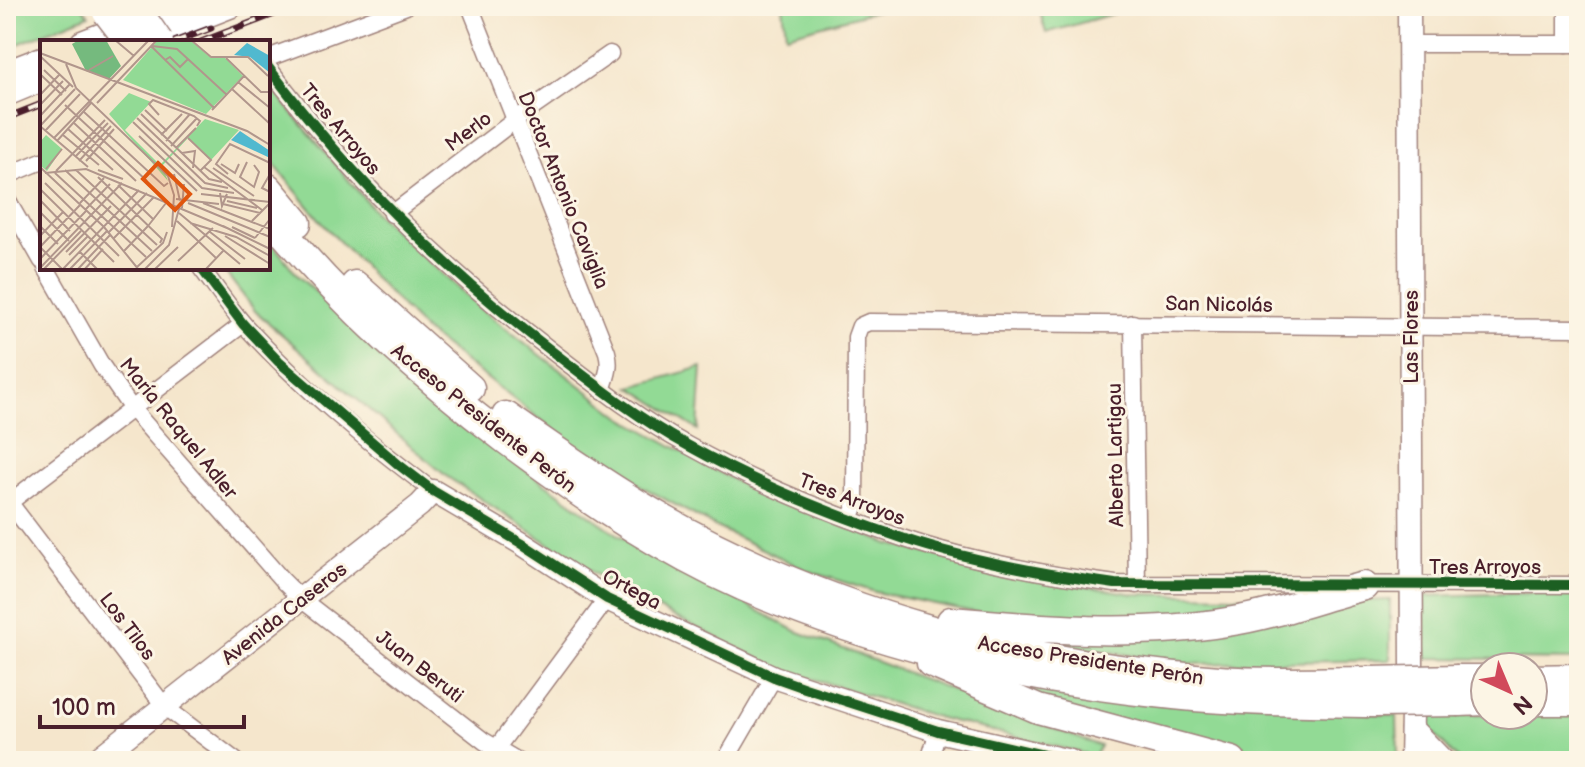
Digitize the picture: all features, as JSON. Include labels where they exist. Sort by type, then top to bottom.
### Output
[{"type":"highway","points":[[114,8],[129,40]]},
{"type":"highway","points":[[114,8],[156,40]]},
{"type":"highway","name":"Acceso Presidente Perón","points":[[270,190],[312,242],[364,295],[455,376],[535,437],[665,520],[868,622]]},
{"type":"highway","name":"Acceso Presidente Perón","points":[[270,216],[331,287],[400,354],[493,429],[600,508],[714,573],[868,622],[1113,667],[1221,681],[1373,692],[1469,690]]},
{"type":"highway","points":[[868,622],[1142,631],[1228,622],[1364,586]]},
{"type":"highway","points":[[868,622],[998,694],[1038,709],[1232,761]]},
{"type":"highway","points":[[1549,679],[1579,678]]},
{"type":"highway","points":[[1549,701],[1579,701]]},
{"type":"street","points":[[87,40],[175,6]]},
{"type":"street","points":[[143,40],[200,12],[232,6]]},
{"type":"street","points":[[270,57],[406,6]]},
{"type":"street","name":"Doctor Antonio Caviglia","points":[[470,6],[607,352],[608,373],[602,390]]},
{"type":"street","name":"Las Flores","points":[[1409,6],[1412,668]]},
{"type":"street","points":[[1409,44],[1573,44],[1567,6]]},
{"type":"street","name":"Merlo","points":[[392,214],[515,120],[610,54]]},
{"type":"street","points":[[6,72],[40,59]]},
{"type":"street","name":"Tres Arroyos","points":[[270,70],[319,133],[392,214],[488,303],[602,390],[687,445],[759,481],[850,519],[945,551],[1073,578],[1137,585],[1579,585]]},
{"type":"street","points":[[6,95],[40,81]]},
{"type":"street","points":[[6,176],[40,162]]},
{"type":"street","points":[[6,198],[40,258]]},
{"type":"street","name":"María Raquel Adler","points":[[47,270],[102,366],[132,409],[301,599]]},
{"type":"street","name":"Ortega","points":[[202,270],[243,324],[330,409],[433,491],[607,599],[774,677],[938,731],[1070,761]]},
{"type":"street","name":"San Nicolás","points":[[850,519],[855,507],[856,337],[860,326],[869,322],[1579,328]]},
{"type":"street","name":"Alberto Lartigau","points":[[1133,323],[1137,585]]},
{"type":"street","points":[[7,502],[243,324]]},
{"type":"street","name":"Avenida Caseros","points":[[95,761],[420,505],[433,491]]},
{"type":"street","name":"Los Tilos","points":[[7,502],[165,707],[236,761]]},
{"type":"street","name":"Juan Beruti","points":[[301,599],[491,755],[518,761]]},
{"type":"street","points":[[491,755],[607,599]]},
{"type":"street","points":[[725,761],[774,677]]},
{"type":"street","points":[[1411,761],[1412,721],[1443,761]]},
{"type":"street","points":[[929,761],[938,731]]},
{"type":"green space","points":[[6,6],[82,6],[89,15],[6,49]]},
{"type":"green space","points":[[783,6],[893,6],[786,35]]},
{"type":"green space","points":[[1038,6],[1140,6],[1046,33]]},
{"type":"green space","points":[[270,86],[378,215],[482,310],[621,417],[742,485],[889,544],[1035,578],[1134,594],[1284,597],[1255,607],[1142,623],[974,612],[875,592],[806,570],[716,527],[593,460],[424,330],[324,225],[270,159]]},
{"type":"green space","points":[[270,241],[298,276],[474,434],[620,536],[796,631],[1100,746],[1094,756],[940,718],[775,667],[615,587],[446,476],[256,312],[224,270],[270,270]]},
{"type":"green space","points":[[702,367],[698,430],[631,387]]},
{"type":"green space","points":[[1579,592],[1579,660],[1549,660],[1549,651],[1469,651],[1469,659],[1426,658],[1423,596]]},
{"type":"green space","points":[[1390,600],[1390,660],[1186,664],[1009,636],[1356,601]]},
{"type":"green space","points":[[991,678],[1397,716],[1398,761],[1255,761],[1089,716]]},
{"type":"green space","points":[[1579,712],[1579,761],[1459,761],[1429,728],[1428,715],[1469,715],[1469,731],[1549,731],[1549,714]]},
{"type":"railway","points":[[206,40],[295,6]]},
{"type":"railway","points":[[179,40],[211,28]]},
{"type":"railway","points":[[6,118],[40,105]]},
{"type":"cycle path","points":[[270,70],[333,147],[400,220],[512,320],[602,389],[669,435],[765,485],[819,508],[902,538],[981,560],[1115,584],[1579,585]]},
{"type":"cycle path","points":[[202,270],[243,324],[279,362],[399,465],[433,491],[607,599],[774,677],[805,688],[938,731],[1070,761]]}]
